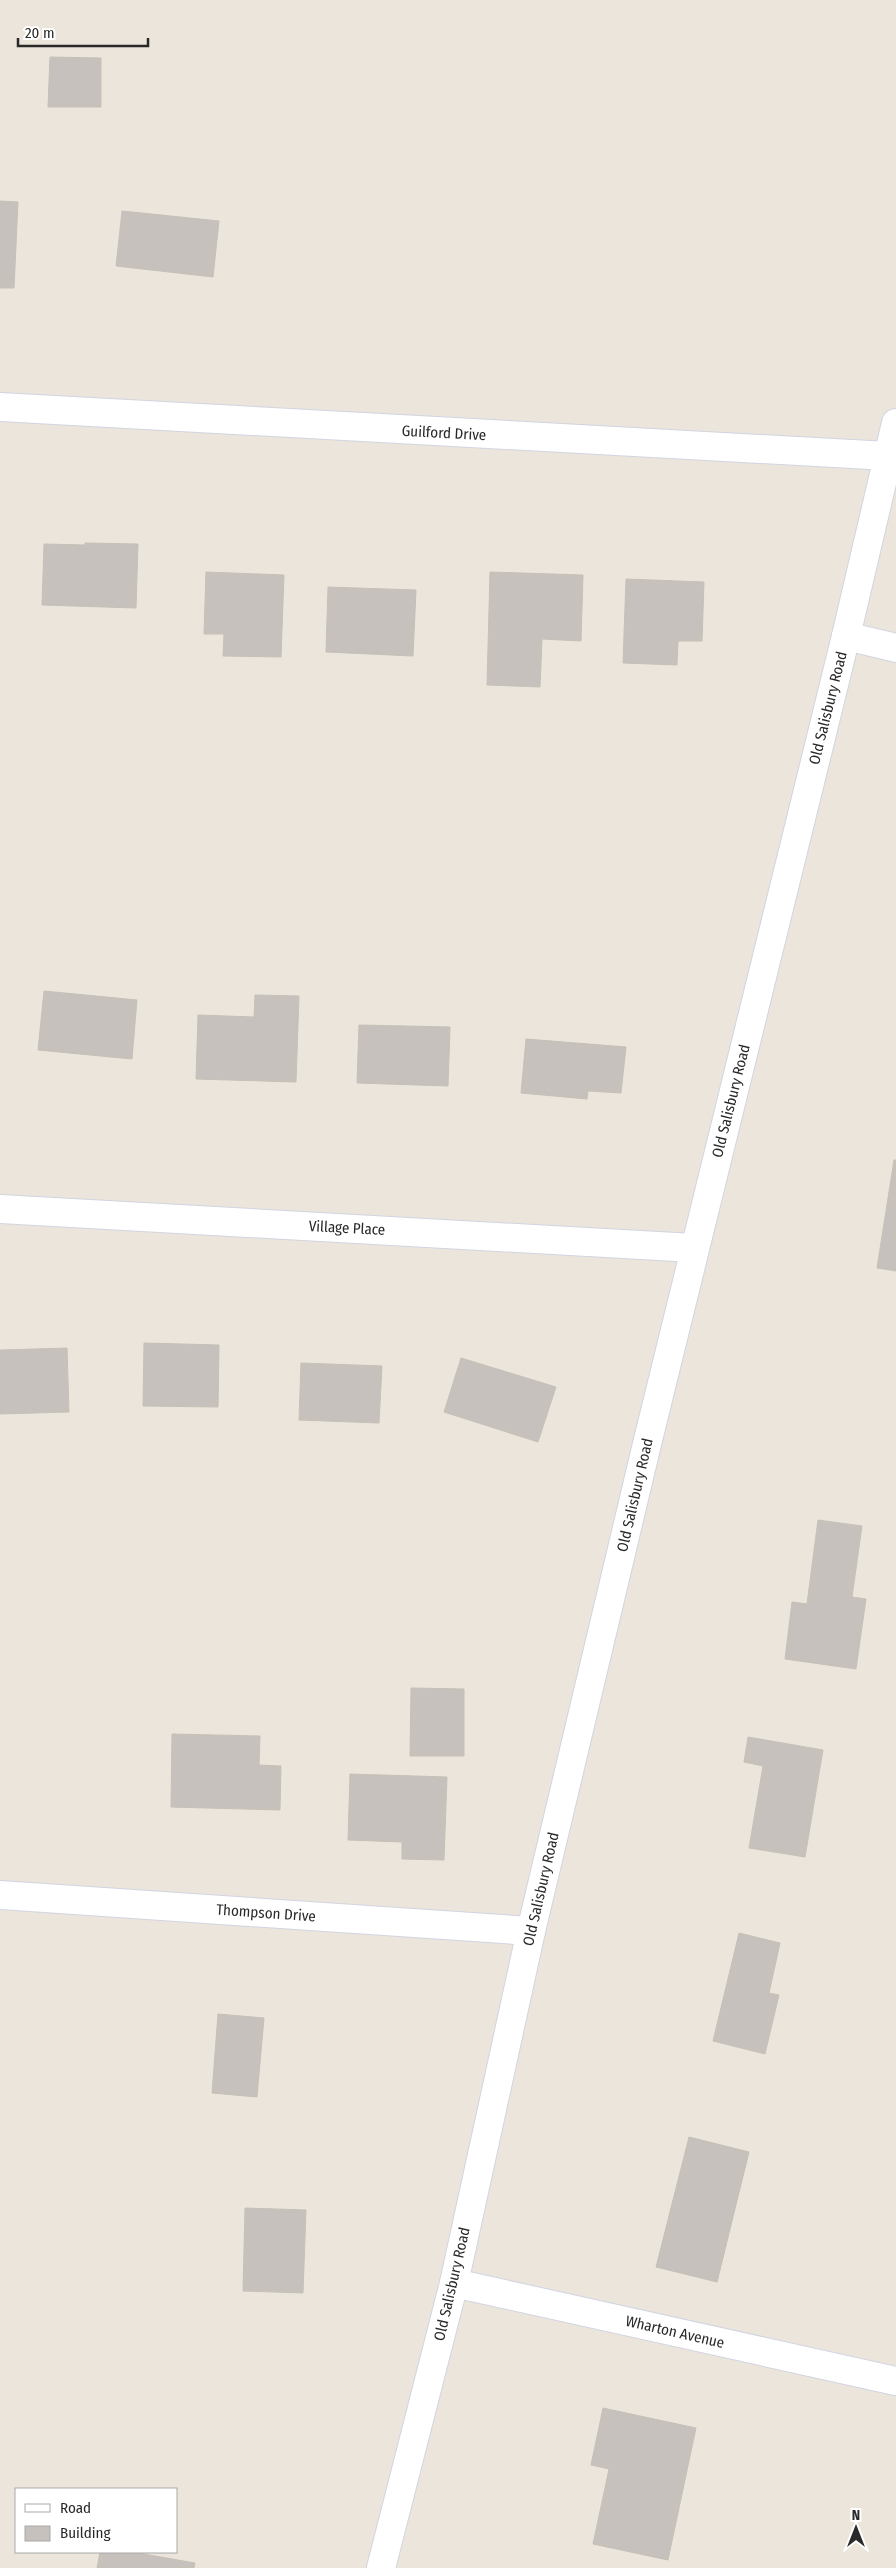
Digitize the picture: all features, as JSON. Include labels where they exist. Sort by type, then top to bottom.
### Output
[{"type":"street","name":"Guilford Drive","points":[[0,407],[888,456]]},
{"type":"street","name":"Old Salisbury Road","points":[[381,2568],[454,2283],[531,1931],[694,1248],[846,636],[896,423]]},
{"type":"street","points":[[846,636],[896,648]]},
{"type":"street","name":"Village Place","points":[[0,1208],[694,1248]]},
{"type":"street","name":"Thompson Drive","points":[[0,1895],[531,1931]]},
{"type":"street","name":"Wharton Avenue","points":[[454,2283],[896,2381]]},
{"type":"building","points":[[50,57],[101,58],[101,107],[48,107]]},
{"type":"building","points":[[0,201],[18,202],[14,288],[0,288]]},
{"type":"building","points":[[122,211],[219,221],[213,277],[116,266]]},
{"type":"building","points":[[85,543],[138,544],[136,608],[42,605],[44,544],[85,545]]},
{"type":"building","points":[[206,572],[284,575],[281,657],[223,656],[224,634],[204,634]]},
{"type":"building","points":[[490,572],[583,575],[581,641],[542,639],[540,687],[487,685]]},
{"type":"building","points":[[626,579],[704,582],[702,641],[678,641],[677,665],[623,663]]},
{"type":"building","points":[[328,587],[416,590],[413,656],[326,652]]},
{"type":"building","points":[[44,991],[137,1000],[132,1059],[38,1050]]},
{"type":"building","points":[[255,995],[299,996],[296,1082],[196,1079],[198,1015],[254,1017]]},
{"type":"building","points":[[359,1025],[450,1027],[448,1086],[357,1083]]},
{"type":"building","points":[[526,1039],[626,1047],[621,1093],[588,1091],[587,1099],[521,1093]]},
{"type":"building","points":[[894,1160],[896,1160],[896,1271],[877,1268]]},
{"type":"building","points":[[144,1343],[219,1345],[218,1407],[143,1406]]},
{"type":"building","points":[[67,1348],[69,1412],[0,1414],[0,1350]]},
{"type":"building","points":[[461,1358],[556,1387],[538,1442],[444,1412]]},
{"type":"building","points":[[301,1363],[382,1366],[379,1423],[299,1420]]},
{"type":"building","points":[[818,1520],[862,1526],[852,1597],[866,1599],[856,1669],[785,1659],[792,1602],[807,1604]]},
{"type":"building","points":[[411,1688],[464,1689],[464,1756],[410,1756]]},
{"type":"building","points":[[172,1734],[260,1736],[259,1765],[281,1766],[280,1810],[171,1807]]},
{"type":"building","points":[[748,1737],[823,1750],[805,1857],[749,1848],[763,1766],[744,1762]]},
{"type":"building","points":[[350,1774],[447,1777],[444,1860],[402,1859],[402,1842],[348,1840]]},
{"type":"building","points":[[739,1933],[780,1943],[769,1993],[779,1995],[765,2054],[713,2041]]},
{"type":"building","points":[[218,2014],[264,2018],[257,2097],[212,2093]]},
{"type":"building","points":[[689,2137],[749,2152],[717,2282],[656,2267]]},
{"type":"building","points":[[245,2208],[306,2210],[303,2293],[243,2291]]},
{"type":"building","points":[[603,2408],[696,2428],[668,2560],[593,2544],[609,2469],[591,2465]]},
{"type":"building","points":[[100,2553],[138,2553],[195,2563],[194,2568],[97,2568]]}]
